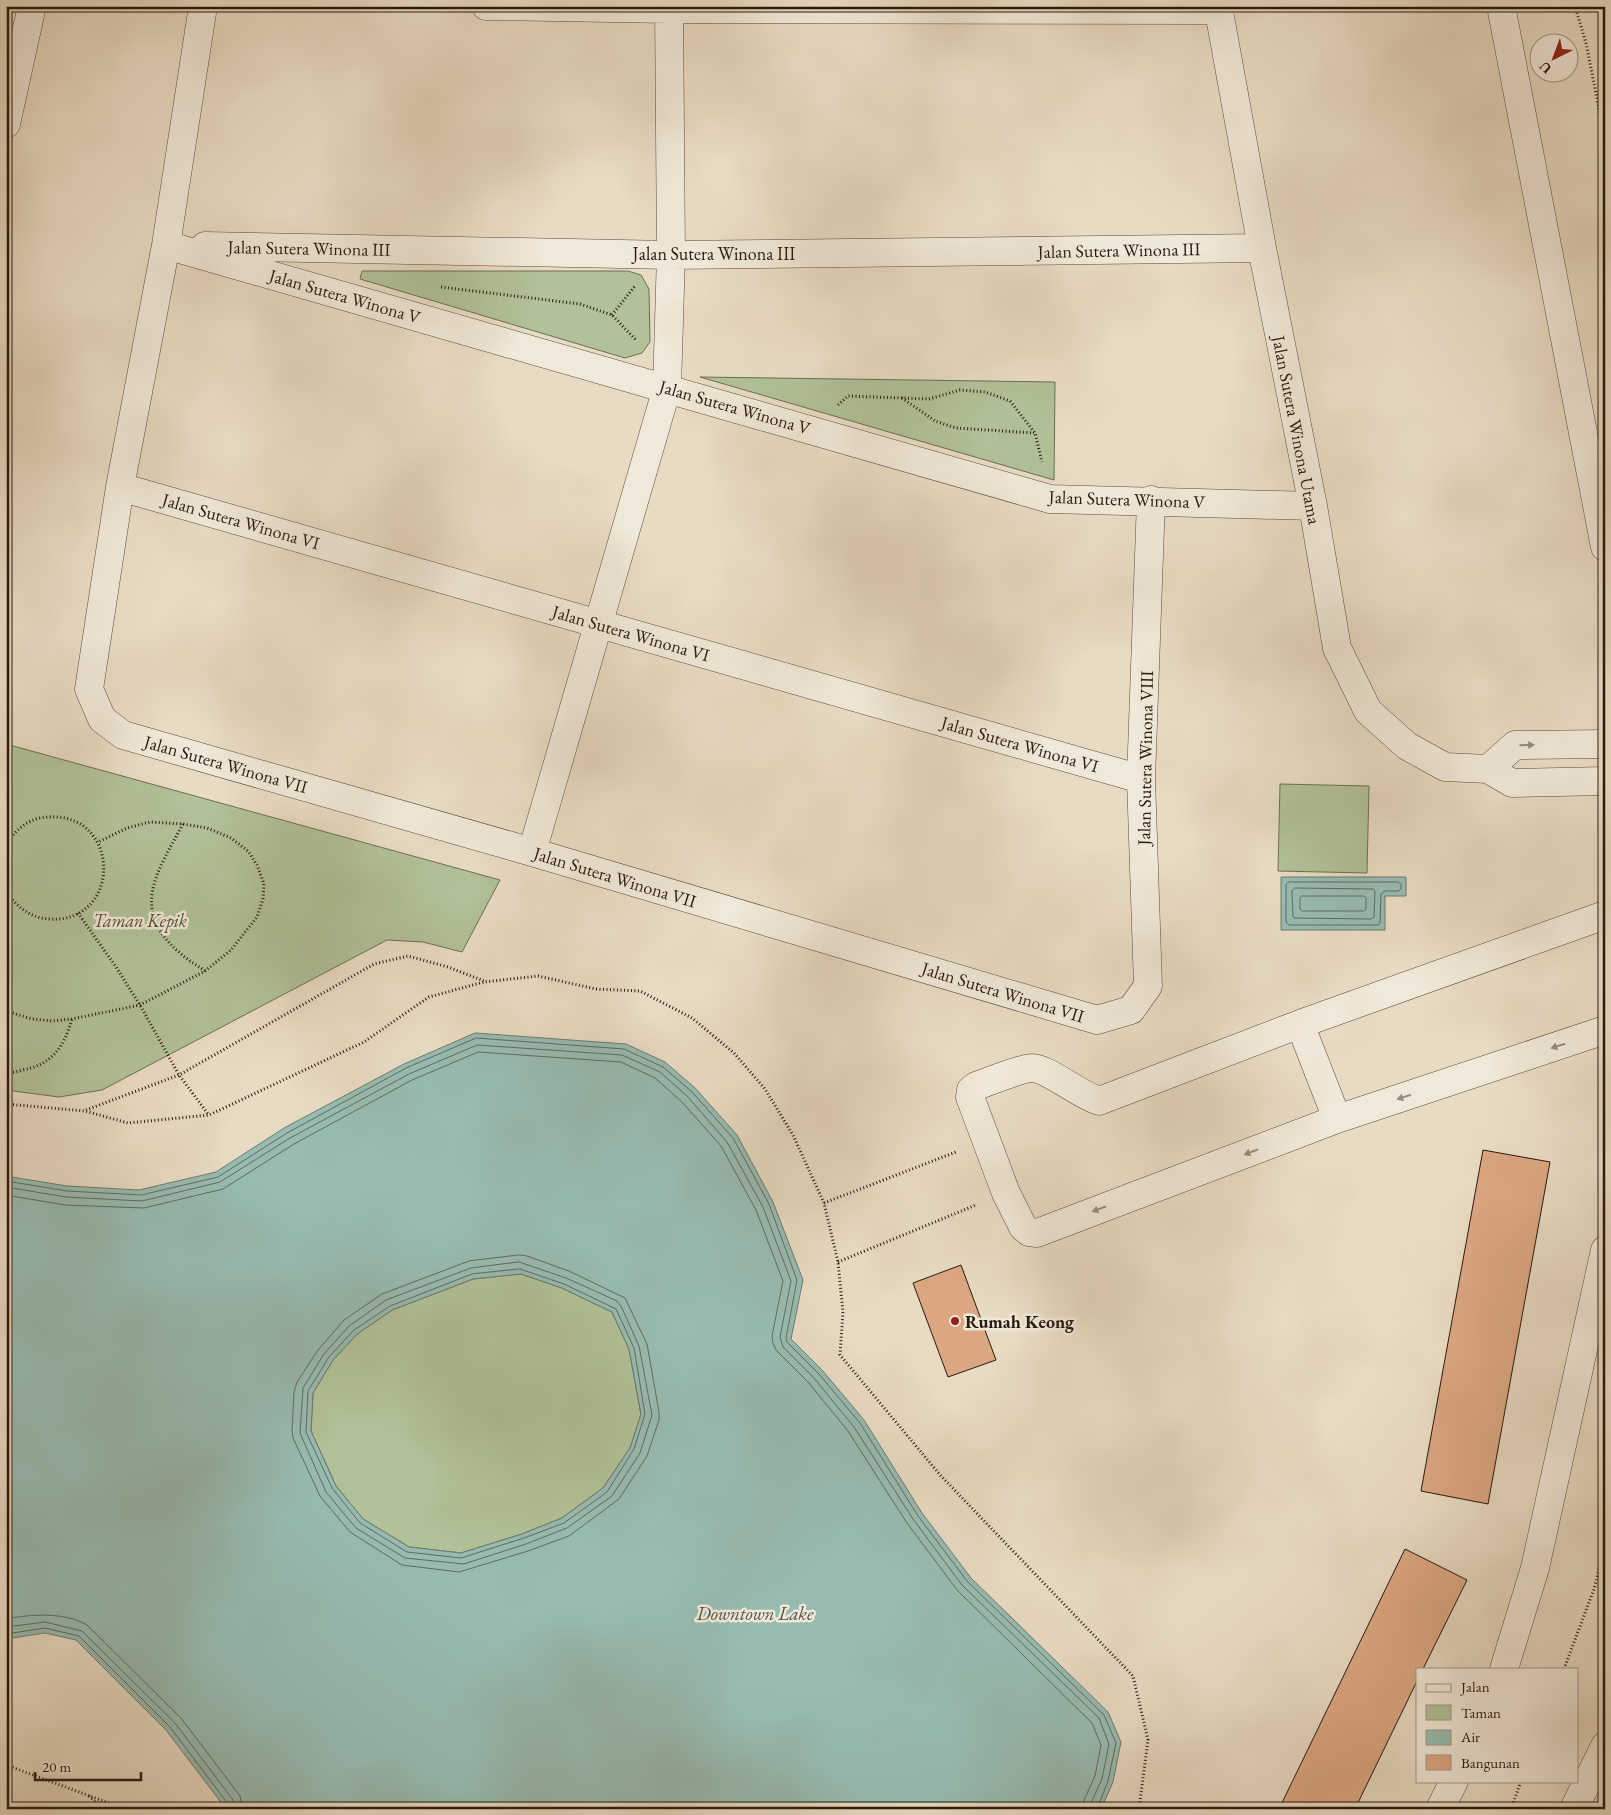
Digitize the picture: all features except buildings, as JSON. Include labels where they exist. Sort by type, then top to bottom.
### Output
[{"type":"street","points":[[6,124],[32,6]]},
{"type":"street","points":[[120,487],[166,245],[203,6]]},
{"type":"street","points":[[486,6],[1218,8]]},
{"type":"street","points":[[1501,6],[1605,547]]},
{"type":"street","points":[[532,852],[667,388],[671,254],[669,8]]},
{"type":"street","name":"Jalan Sutera Winona Utama","points":[[1218,8],[1262,248],[1313,506],[1337,648],[1368,711],[1407,746],[1445,767],[1488,769],[1512,783],[1605,782]]},
{"type":"street","name":"Jalan Sutera Winona III","points":[[166,245],[671,254],[1262,248]]},
{"type":"street","name":"Jalan Sutera Winona V","points":[[166,245],[1050,499],[1151,500],[1313,506]]},
{"type":"street","name":"Jalan Sutera Winona VI","points":[[120,487],[1141,779]]},
{"type":"street","name":"Jalan Sutera Winona VII","points":[[120,487],[89,689],[102,719],[123,734],[532,852],[1097,1020],[1131,1010]]},
{"type":"street","name":"Jalan Sutera Winona VIII","points":[[1131,1010],[1148,986],[1141,779],[1151,500]]},
{"type":"street","points":[[1488,769],[1515,745],[1605,744]]},
{"type":"street","points":[[1605,915],[1300,1024],[1098,1101],[1088,1098],[1040,1069],[1031,1068],[976,1086],[971,1090],[970,1097],[1006,1193],[1023,1227],[1029,1232],[1036,1233],[1337,1119],[1605,1030]]},
{"type":"street","points":[[1300,1024],[1337,1119]]},
{"type":"street","points":[[1504,1668],[1535,1568],[1605,1250]]},
{"type":"street","points":[[1574,1809],[1605,1746]]},
{"type":"street","points":[[1440,1809],[1454,1782]]},
{"type":"path","points":[[1575,6],[1586,43],[1605,139]]},
{"type":"path","points":[[437,322],[444,250]]},
{"type":"path","points":[[441,287],[580,304],[612,315],[637,341]]},
{"type":"path","points":[[828,434],[839,403],[848,396],[929,399],[960,390],[986,392],[1010,401],[1035,433],[1050,499]]},
{"type":"path","points":[[902,398],[935,421],[956,428],[1035,433]]},
{"type":"path","points":[[6,847],[20,828],[36,819],[54,816],[71,820],[87,829],[98,842],[104,858],[104,874],[100,890],[91,904],[78,913],[62,919],[46,919],[30,914],[17,905],[7,891]]},
{"type":"path","points":[[6,1011],[32,1019],[52,1021],[72,1019],[140,1005],[205,971],[231,950],[257,917],[264,900],[264,884],[258,865],[248,851],[231,838],[207,828],[150,822],[127,828],[98,842]]},
{"type":"path","points":[[183,824],[158,873],[152,889],[150,906],[155,925],[164,937],[180,954],[205,971]]},
{"type":"path","points":[[78,913],[140,1005],[180,1075],[209,1115]]},
{"type":"path","points":[[85,1111],[180,1075],[374,964],[408,956],[448,967],[484,982]]},
{"type":"path","points":[[6,1104],[85,1111],[128,1123],[209,1115],[364,1042],[429,997],[484,982],[538,976],[596,989],[640,992],[692,1018],[734,1054],[766,1089],[793,1135],[824,1204],[838,1262],[842,1312],[840,1355],[942,1476],[1133,1676],[1148,1740],[1139,1809]]},
{"type":"path","points":[[6,1072],[31,1069],[46,1062],[59,1050],[67,1037],[72,1019]]},
{"type":"path","points":[[824,1204],[987,1140]]},
{"type":"path","points":[[838,1262],[1006,1193]]},
{"type":"path","points":[[1564,1668],[1594,1588],[1605,1546]]},
{"type":"path","points":[[6,1765],[125,1809]]},
{"type":"path","points":[[1511,1809],[1521,1782]]},
{"type":"path","points":[[85,1793],[103,1809]]},
{"type":"green space","points":[[362,271],[628,271],[641,275],[649,289],[650,342],[642,353],[625,358],[360,279]]},
{"type":"green space","points":[[700,377],[1055,382],[1054,480]]},
{"type":"green space","name":"Taman Kepik","points":[[6,744],[500,880],[462,952],[423,942],[387,940],[102,1090],[59,1097],[6,1090]]},
{"type":"green space","points":[[1280,784],[1369,786],[1367,873],[1278,871]]},
{"type":"green space","points":[[521,1274],[562,1288],[612,1312],[629,1349],[641,1415],[630,1448],[603,1488],[562,1518],[522,1534],[461,1553],[409,1547],[363,1519],[336,1486],[311,1431],[313,1393],[333,1360],[357,1334],[392,1310],[473,1279]]},
{"type":"water","points":[[1281,877],[1406,877],[1406,896],[1385,896],[1385,930],[1281,930]]},
{"type":"water","name":"Downtown Lake","points":[[475,1033],[626,1044],[665,1062],[695,1088],[737,1135],[773,1202],[803,1280],[791,1339],[822,1370],[864,1420],[922,1513],[971,1578],[1108,1712],[1121,1742],[1113,1782],[1101,1809],[226,1809],[166,1730],[76,1640],[45,1633],[6,1639],[6,1176],[67,1186],[139,1190],[216,1172],[284,1128],[404,1064]],"holes":[[[521,1274],[562,1288],[612,1312],[629,1349],[641,1414],[630,1448],[603,1488],[562,1518],[522,1534],[461,1553],[409,1547],[363,1519],[336,1486],[311,1431],[313,1393],[333,1360],[357,1334],[392,1310],[473,1279]]]},
{"type":"place","name":"Rumah Keong","points":[[955,1321]]}]
